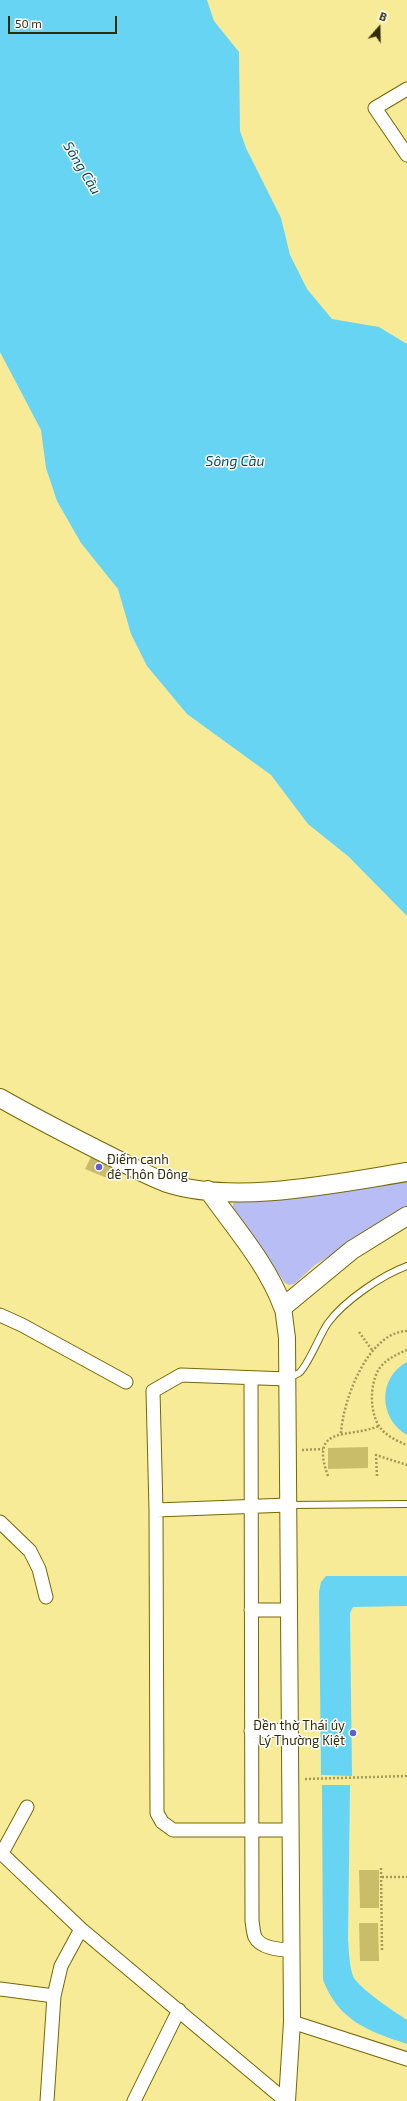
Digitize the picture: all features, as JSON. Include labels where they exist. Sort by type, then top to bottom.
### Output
[{"type":"main road","points":[[0,1098],[50,1126],[167,1183],[208,1190],[269,1191],[407,1172]]},
{"type":"main road","points":[[208,1190],[266,1271],[275,1287],[283,1307],[352,1250],[407,1216]]},
{"type":"street","points":[[407,89],[375,108],[407,155]]},
{"type":"street","points":[[283,1307],[287,1338],[292,2022],[287,2101]]},
{"type":"street","points":[[0,1315],[22,1325],[126,1382]]},
{"type":"street","points":[[287,1379],[181,1375],[153,1391],[156,1510],[157,1813],[162,1822],[173,1830],[291,1830]]},
{"type":"street","points":[[251,1378],[250,1507],[252,1921],[255,1937],[260,1943],[275,1949],[291,1950]]},
{"type":"street","points":[[156,1510],[288,1505]]},
{"type":"street","points":[[0,1522],[30,1551],[39,1569],[46,1597]]},
{"type":"street","points":[[251,1610],[289,1610]]},
{"type":"street","points":[[251,1731],[290,1730]]},
{"type":"street","points":[[27,1807],[1,1852],[81,1929],[287,2101]]},
{"type":"street","points":[[47,2101],[54,1996],[61,1966],[81,1929]]},
{"type":"street","points":[[0,1989],[54,1996]]},
{"type":"street","points":[[134,2101],[179,2010]]},
{"type":"street","points":[[292,2022],[407,2059]]},
{"type":"lane","points":[[287,1379],[300,1372],[320,1335],[330,1321],[358,1295],[398,1269],[407,1266]]},
{"type":"lane","points":[[288,1505],[407,1504]]},
{"type":"path","points":[[341,1433],[343,1413],[363,1362],[372,1350],[396,1333],[407,1331]]},
{"type":"path","points":[[359,1332],[372,1350]]},
{"type":"path","points":[[407,1350],[388,1361],[380,1368],[375,1377],[372,1396],[373,1408],[379,1426],[393,1438],[407,1445]]},
{"type":"path","points":[[328,1476],[323,1462],[324,1449],[325,1444],[332,1436],[341,1433],[364,1431],[379,1426]]},
{"type":"path","points":[[301,1450],[324,1449]]},
{"type":"path","points":[[376,1476],[376,1455],[407,1465]]},
{"type":"path","points":[[305,1779],[407,1776]]},
{"type":"path","points":[[381,1868],[382,1951]]},
{"type":"path","points":[[382,1877],[407,1877]]},
{"type":"shaded area","points":[[407,1181],[407,1207],[315,1265],[294,1284],[289,1285],[285,1283],[232,1208],[235,1199]]},
{"type":"water","name":"Sông Cầu","points":[[0,0],[207,0],[214,21],[239,52],[240,131],[246,148],[281,218],[290,255],[307,289],[332,319],[379,327],[407,344],[407,916],[349,857],[308,824],[271,775],[187,714],[147,666],[131,634],[118,589],[81,543],[57,501],[46,468],[41,430],[0,352]]},
{"type":"water","points":[[407,1362],[407,1435],[398,1428],[391,1419],[385,1398],[386,1388],[390,1378],[397,1369]]},
{"type":"water","points":[[326,1576],[407,1576],[407,1606],[353,1607],[350,1613],[352,1776],[321,1775],[319,1592],[321,1582]]},
{"type":"water","points":[[322,1785],[350,1785],[348,1939],[353,1976],[356,1981],[369,1993],[407,2020],[407,2044],[368,2029],[346,2015],[337,2005],[323,1980]]},
{"type":"building","name":"Điếm canh đê Thôn Đông","points":[[92,1155],[114,1164],[107,1178],[85,1169]]},
{"type":"building","points":[[368,1447],[368,1468],[328,1469],[328,1448]]},
{"type":"building","points":[[359,1870],[379,1870],[379,1908],[360,1908]]},
{"type":"building","points":[[359,1923],[378,1923],[379,1961],[360,1961]]},
{"type":"place","name":"Điếm canh đê Thôn Đông","points":[[99,1167]]},
{"type":"place","name":"Đền thờ Thái úy Lý Thường Kiệt","points":[[353,1733]]}]
